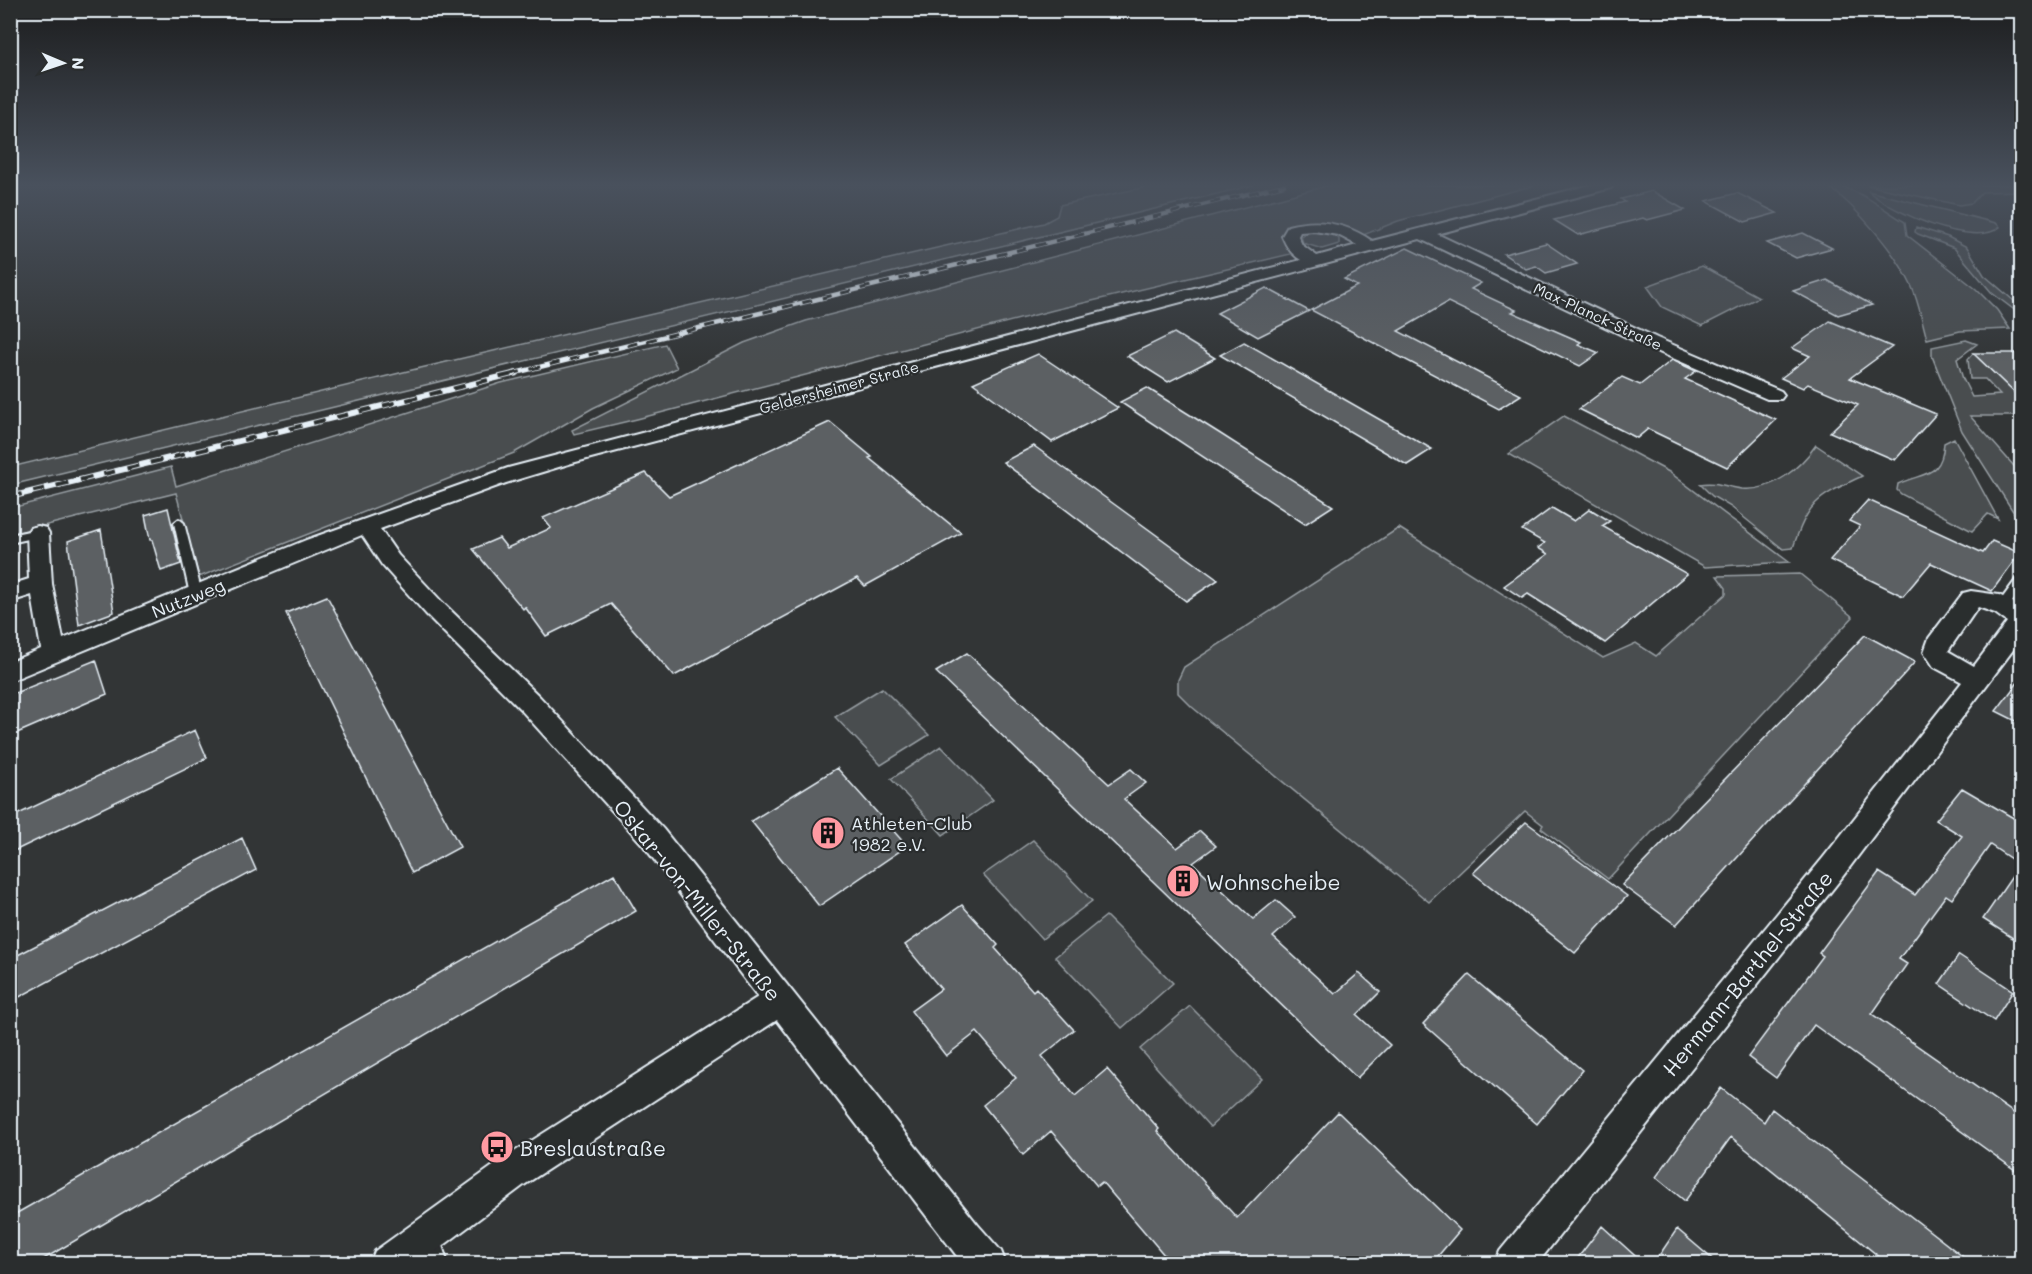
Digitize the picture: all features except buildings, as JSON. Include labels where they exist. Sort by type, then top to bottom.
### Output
[{"type":"street","points":[[1293,244],[1303,256],[1316,261]]},
{"type":"street","points":[[1365,244],[1370,248]]},
{"type":"street","name":"Geldersheimer Straße","points":[[367,526],[501,477],[630,441],[1383,244]]},
{"type":"street","name":"Max-Planck-Straße","points":[[1445,244],[1651,342],[1774,395]]},
{"type":"street","name":"Nutzweg","points":[[10,672],[367,526]]},
{"type":"street","name":"Oskar-von-Miller-Straße","points":[[367,526],[397,568],[531,704],[653,837],[965,1238],[988,1263]]},
{"type":"street","points":[[38,532],[41,584],[54,654]]},
{"type":"street","points":[[10,594],[41,584]]},
{"type":"street","points":[[1977,679],[1943,661],[1936,652],[1938,644],[1971,599],[1986,599],[2002,607]]},
{"type":"street","name":"Hermann-Barthel-Straße","points":[[1513,1263],[1800,911],[2019,624],[2019,619],[2014,613],[2002,607]]},
{"type":"street","points":[[388,1263],[434,1248],[530,1161],[779,1001]]},
{"type":"lane","points":[[179,523],[196,594]]},
{"type":"lane","points":[[10,539],[38,532]]},
{"type":"lane","points":[[2002,607],[2022,580]]},
{"type":"shaded area","points":[[952,244],[1008,244],[11,485],[11,467],[412,370]]},
{"type":"shaded area","points":[[1101,244],[1297,244],[1299,252],[1054,310],[637,419],[574,434],[572,430],[744,343],[806,321]]},
{"type":"shaded area","points":[[1308,244],[1337,244],[1322,249]]},
{"type":"shaded area","points":[[1885,244],[1919,244],[1976,289],[1997,310],[2010,329],[1960,331],[1927,339],[1914,292]]},
{"type":"shaded area","points":[[1945,244],[1962,244],[1967,247],[1984,275],[2021,307],[2021,315],[1992,293],[1954,248]]},
{"type":"shaded area","points":[[1702,266],[1759,297],[1702,326],[1662,307],[1647,286]]},
{"type":"shaded area","points":[[1966,340],[1977,344],[1957,359],[1972,397],[2000,395],[1985,379],[1970,379],[1968,359],[1973,353],[2015,393],[2021,394],[2021,416],[1970,416],[2021,474],[2021,524],[1962,431],[1932,356],[1932,347]]},
{"type":"shaded area","points":[[665,344],[677,368],[593,408],[514,453],[199,577],[176,493],[11,534],[11,508],[171,467],[176,486],[501,383]]},
{"type":"shaded area","points":[[1564,416],[1669,472],[1789,562],[1705,567],[1509,454]]},
{"type":"shaded area","points":[[1954,438],[1998,519],[1988,514],[1972,531],[1897,490],[1898,484],[1935,468],[1943,454],[1944,443]]},
{"type":"shaded area","points":[[1816,445],[1862,476],[1835,489],[1817,502],[1804,519],[1793,548],[1783,549],[1731,507],[1712,496],[1700,484],[1716,484],[1742,489],[1764,487],[1793,470]]},
{"type":"shaded area","points":[[1399,528],[1603,658],[1636,643],[1656,656],[1726,594],[1726,588],[1717,576],[1800,574],[1853,617],[1608,879],[1541,828],[1543,825],[1525,811],[1429,902],[1192,707],[1178,693],[1178,680],[1184,667]]},
{"type":"shaded area","points":[[882,688],[929,735],[881,765],[835,717]]},
{"type":"shaded area","points":[[941,746],[993,800],[943,835],[891,779]]},
{"type":"shaded area","points":[[1033,840],[1092,901],[1042,939],[983,875]]},
{"type":"shaded area","points":[[1106,916],[1173,983],[1122,1028],[1055,957]]},
{"type":"shaded area","points":[[1190,1006],[1262,1079],[1210,1127],[1140,1049]]},
{"type":"railway","points":[[511,374],[1041,244]]},
{"type":"railway","points":[[10,497],[517,373]]},
{"type":"place","name":"Athleten-Club 1982 e.V.","points":[[828,833]]},
{"type":"place","name":"Wohnscheibe","points":[[1183,881]]},
{"type":"place","name":"Breslaustraße","points":[[497,1147]]}]
